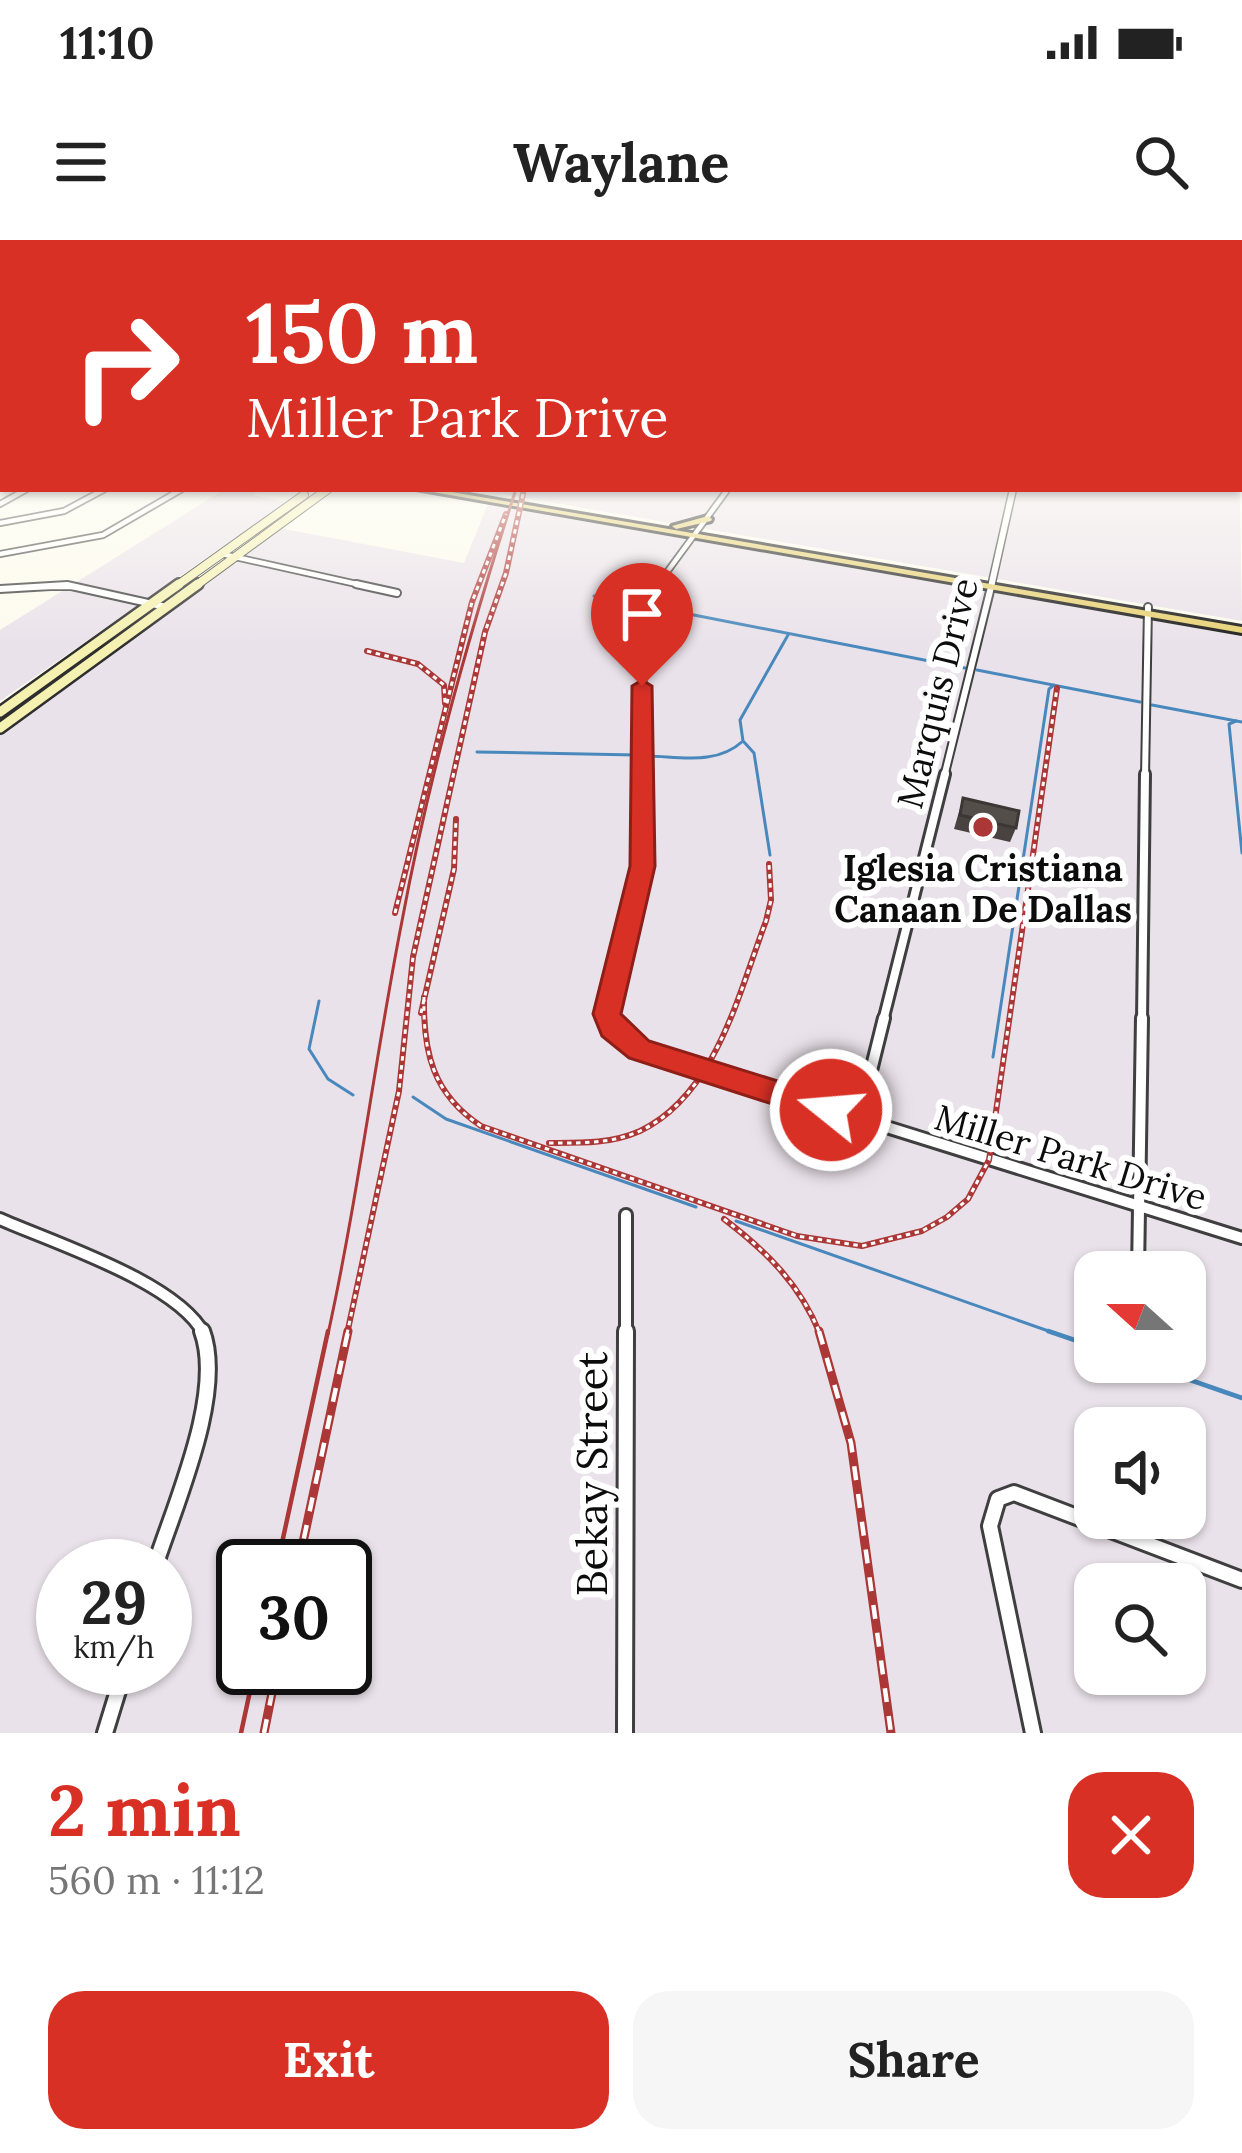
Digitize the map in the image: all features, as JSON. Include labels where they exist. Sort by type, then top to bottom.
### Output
[{"type":"main road","points":[[0,712],[288,507]]},
{"type":"main road","points":[[0,728],[304,507]]},
{"type":"main road","points":[[543,507],[1239,626]]},
{"type":"main road","points":[[590,515],[697,533]]},
{"type":"main road","points":[[676,526],[707,519]]},
{"type":"main road","points":[[61,668],[77,672]]},
{"type":"street","points":[[0,523],[72,507]]},
{"type":"street","points":[[0,554],[103,535],[152,507]]},
{"type":"street","name":"Miller Park Drive","points":[[716,507],[642,609],[643,866],[607,1014],[624,1042],[1242,1238]]},
{"type":"street","name":"Marquis Drive","points":[[859,1119],[1009,507]]},
{"type":"street","points":[[222,554],[397,593]]},
{"type":"street","points":[[0,589],[68,585],[166,608]]},
{"type":"street","points":[[1138,1251],[1148,611]]},
{"type":"street","name":"Bekay Street","points":[[625,1733],[626,1215]]},
{"type":"street","points":[[0,1220],[165,1292],[188,1310],[206,1337],[209,1365],[202,1405],[163,1539]]},
{"type":"street","points":[[1033,1733],[990,1526],[998,1499],[1014,1493],[1242,1580]]},
{"type":"street","points":[[105,1733],[116,1695]]},
{"type":"shaded area","points":[[197,507],[280,507],[0,701],[0,630]]},
{"type":"shaded area","points":[[487,507],[1242,634],[1242,1733],[0,1733],[0,729],[279,528],[464,563]]},
{"type":"shaded area","points":[[576,507],[1240,507],[1242,621]]},
{"type":"building","points":[[963,798],[1019,811],[1016,828],[960,815]]},
{"type":"waterway","points":[[594,596],[635,604]]},
{"type":"waterway","points":[[648,606],[965,668]]},
{"type":"waterway","points":[[649,756],[711,757],[743,741],[740,720],[788,635]]},
{"type":"waterway","points":[[977,670],[1054,685]]},
{"type":"waterway","points":[[993,1057],[1049,689],[1054,685]]},
{"type":"waterway","points":[[1054,685],[1140,702]]},
{"type":"waterway","points":[[1152,705],[1242,722]]},
{"type":"waterway","points":[[1236,721],[1229,724],[1242,853]]},
{"type":"waterway","points":[[744,742],[754,753],[770,855]]},
{"type":"waterway","points":[[477,752],[636,755]]},
{"type":"waterway","points":[[319,1001],[309,1049],[328,1079],[353,1095]]},
{"type":"waterway","points":[[413,1097],[446,1119],[696,1207]]},
{"type":"waterway","points":[[736,1221],[1057,1334]]},
{"type":"waterway","points":[[1048,1331],[1074,1340]]},
{"type":"waterway","points":[[1199,1383],[1242,1398]]},
{"type":"tram line","points":[[328,1334],[413,866],[467,649],[511,507]]},
{"type":"tram line","points":[[283,1539],[328,1331]]},
{"type":"tram line","points":[[241,1733],[249,1695]]},
{"type":"railway","points":[[347,1334],[399,1091],[413,957],[485,632],[506,573],[520,507]]},
{"type":"railway","points":[[395,913],[472,602],[506,514]]},
{"type":"railway","points":[[367,651],[418,664],[444,685],[445,703]]},
{"type":"railway","points":[[424,999],[434,1070],[452,1100],[481,1126],[797,1236],[862,1246],[922,1231],[968,1199],[989,1160],[1057,688]]},
{"type":"railway","points":[[424,999],[454,869],[456,819]]},
{"type":"railway","points":[[549,1143],[629,1135],[666,1115],[688,1093],[721,1039],[746,979],[771,900],[769,864]]},
{"type":"railway","points":[[421,1013],[424,999]]},
{"type":"railway","points":[[724,1219],[780,1270],[820,1333]]},
{"type":"railway","points":[[304,1539],[348,1331]]},
{"type":"railway","points":[[820,1333],[851,1443],[891,1733]]},
{"type":"railway","points":[[264,1733],[272,1695]]},
{"type":"place","name":"Iglesia Cristiana Canaan De Dallas","points":[[983,827]]},
{"type":"route","points":[[642,686],[643,866],[607,1014],[612,1028],[640,1050],[831,1110]]}]
